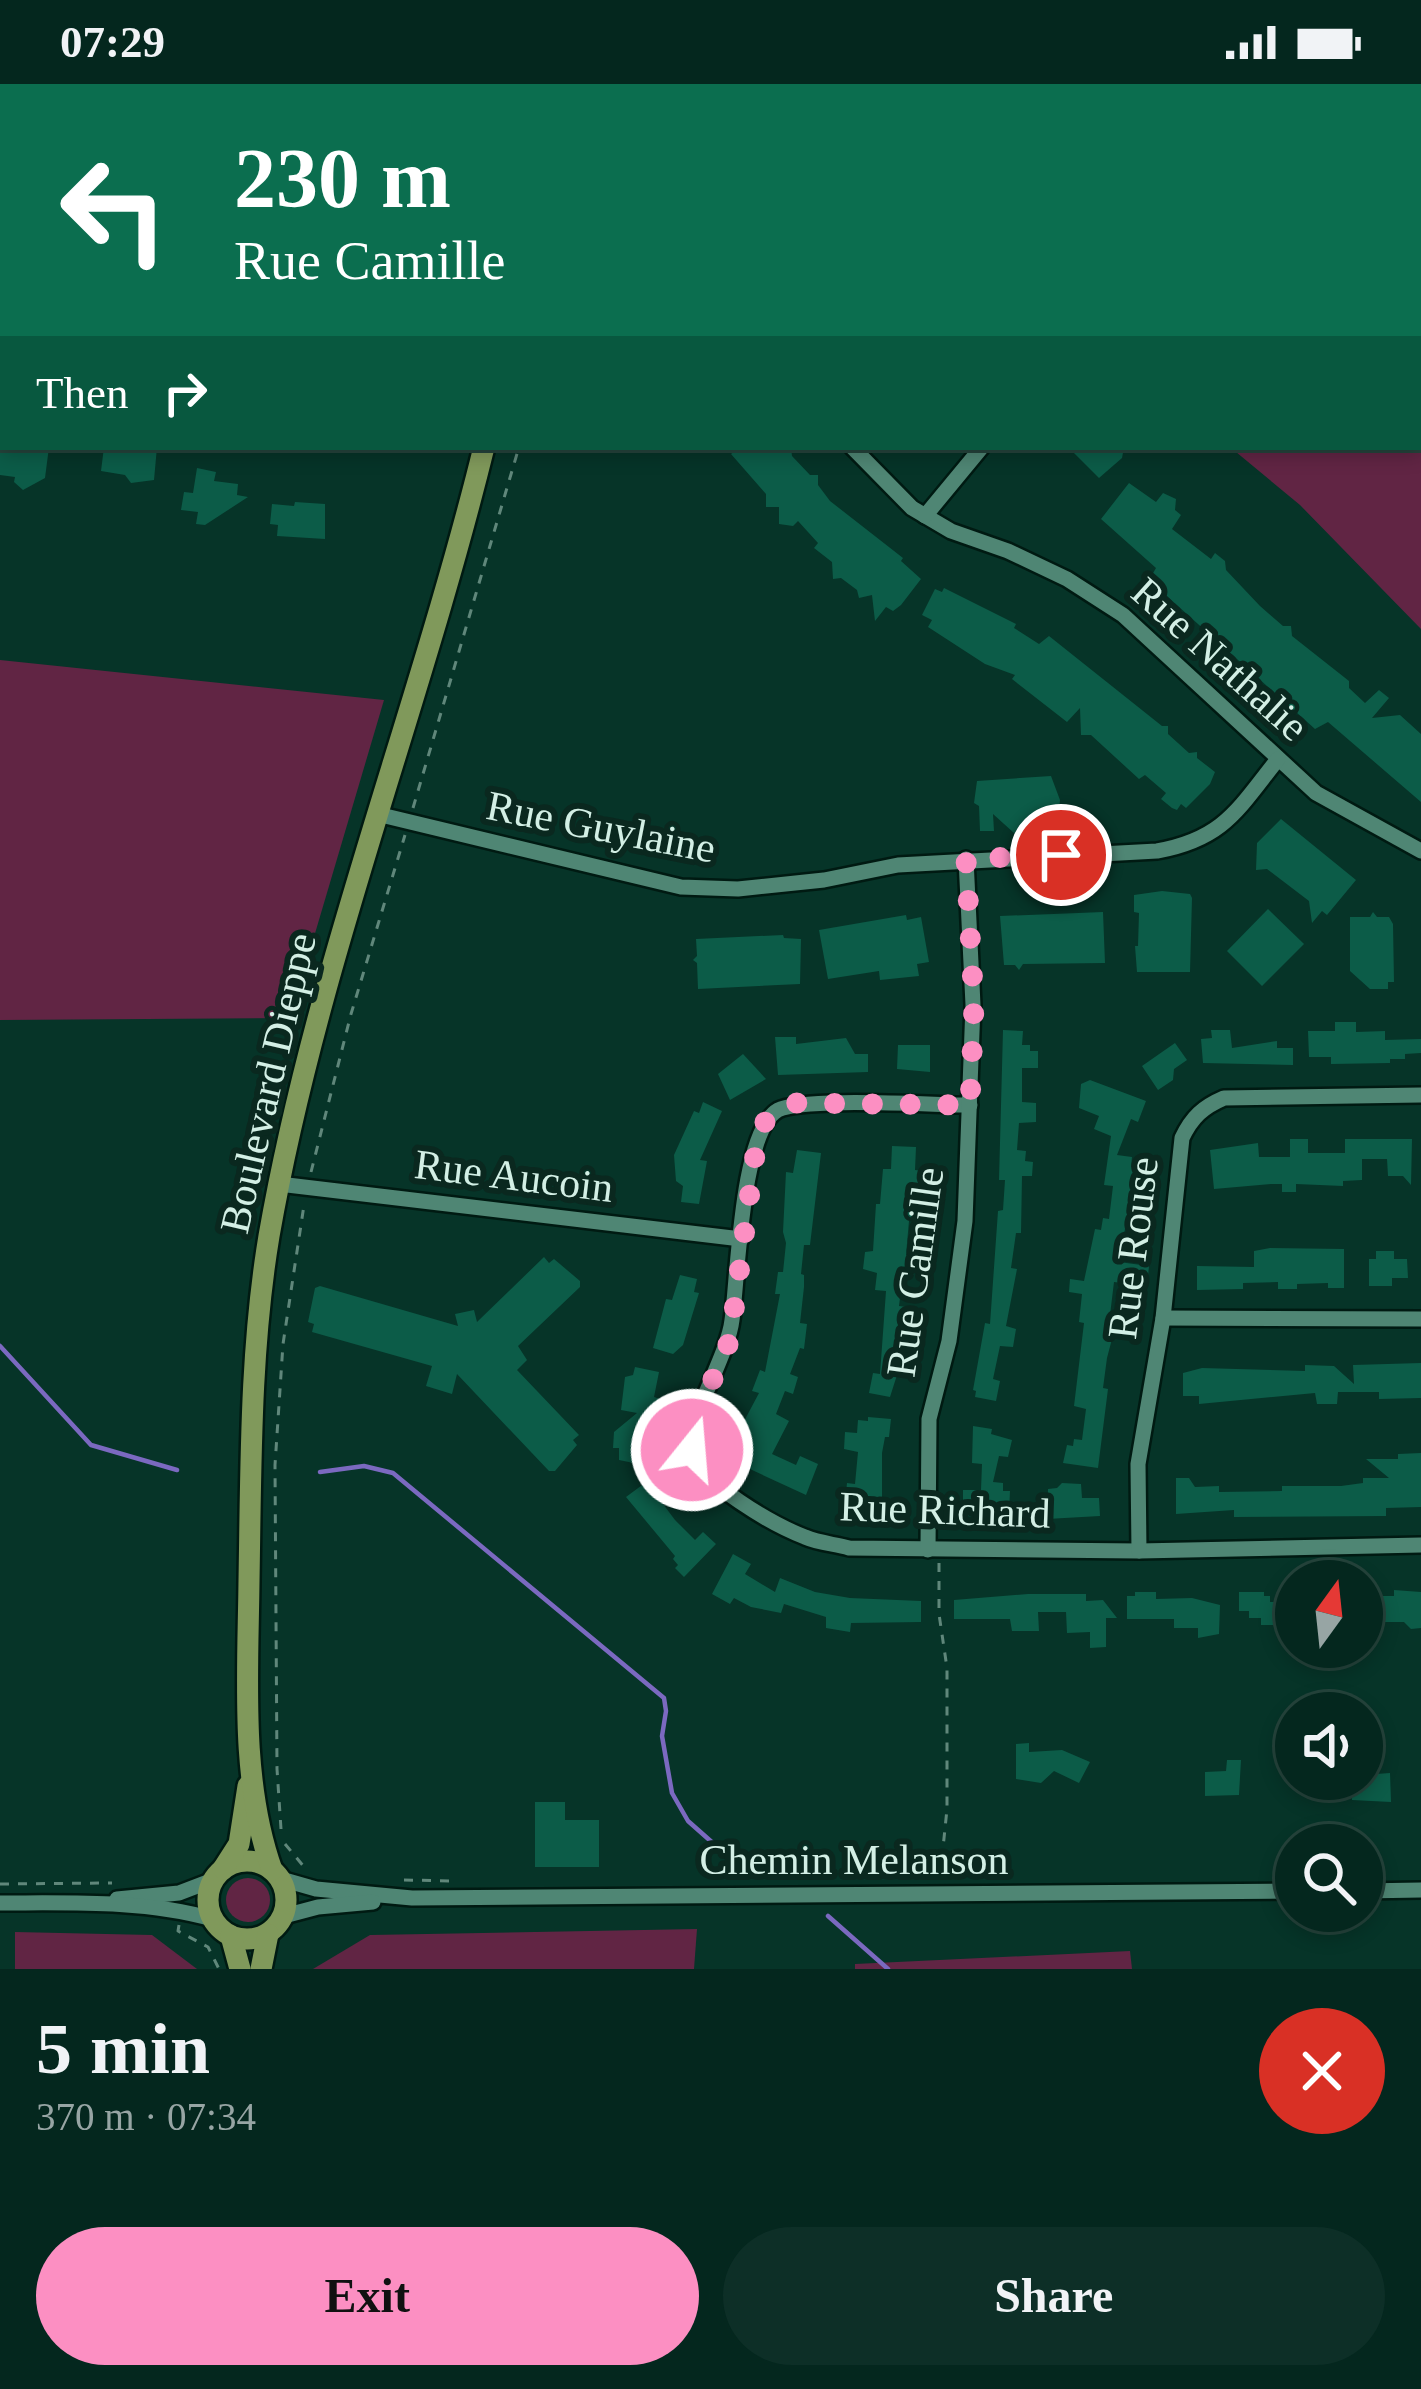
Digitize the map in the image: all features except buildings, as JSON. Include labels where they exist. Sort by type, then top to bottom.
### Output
[{"type":"main road","name":"Boulevard Dieppe","points":[[251,1755],[248,1622],[254,1394],[266,1262],[279,1184],[307,1062],[483,450]]},
{"type":"main road","points":[[251,1755],[262,1832],[287,1897],[284,1916],[268,1934],[250,1940],[231,1936],[212,1919],[208,1900],[242,1832],[251,1755]]},
{"type":"main road","points":[[218,1875],[236,1862],[251,1861],[277,1875]]},
{"type":"main road","points":[[261,1969],[268,1934]]},
{"type":"main road","points":[[231,1936],[240,1969]]},
{"type":"street","name":"Rue Nathalie","points":[[855,450],[925,516],[1066,579],[1123,614],[1327,800],[1421,850]]},
{"type":"street","points":[[925,516],[980,450]]},
{"type":"street","name":"Rue Guylaine","points":[[377,814],[681,887],[759,887],[898,865],[1156,851],[1189,845],[1233,816],[1278,759]]},
{"type":"street","name":"Rue Camille","points":[[933,1550],[929,1419],[952,1321],[965,1221],[974,1005],[966,859]]},
{"type":"street","name":"Rue Rouse","points":[[1139,1551],[1138,1464],[1163,1318],[1182,1138],[1190,1121],[1204,1106],[1224,1098],[1421,1095]]},
{"type":"street","name":"Rue Richard","points":[[970,1105],[795,1103],[778,1110],[758,1133],[730,1340],[690,1432],[699,1468],[764,1518],[808,1539],[850,1548],[1139,1551],[1421,1545]]},
{"type":"street","name":"Rue Aucoin","points":[[279,1184],[741,1239]]},
{"type":"street","points":[[1163,1318],[1421,1319]]},
{"type":"street","points":[[74,1903],[179,1893],[218,1875]]},
{"type":"street","points":[[277,1875],[316,1889],[412,1898]]},
{"type":"street","points":[[1383,1891],[1421,1890]]},
{"type":"street","name":"Chemin Melanson","points":[[412,1898],[1275,1892]]},
{"type":"street","points":[[284,1916],[318,1907],[412,1898]]},
{"type":"street","points":[[0,1903],[74,1903],[180,1911],[212,1919]]},
{"type":"path","points":[[410,818],[518,450]]},
{"type":"path","points":[[309,1178],[351,1014],[403,843]]},
{"type":"path","points":[[304,1205],[283,1344],[274,1465],[277,1769],[284,1844],[297,1862],[318,1873]]},
{"type":"path","points":[[933,1550],[947,1668],[947,1778],[938,1897]]},
{"type":"path","points":[[391,1880],[459,1881]]},
{"type":"path","points":[[0,1884],[131,1882]]},
{"type":"path","points":[[178,1931],[208,1947],[219,1969]]},
{"type":"shaded area","points":[[1234,450],[1421,450],[1421,629],[1300,505]]},
{"type":"shaded area","points":[[0,660],[384,700],[290,1018],[0,1020]]},
{"type":"shaded area","points":[[248,1878],[263,1885],[270,1900],[263,1915],[248,1922],[233,1915],[226,1900],[233,1885]]},
{"type":"shaded area","points":[[697,1929],[694,1969],[313,1969],[370,1935]]},
{"type":"shaded area","points":[[15,1932],[152,1935],[197,1969],[15,1969]]},
{"type":"shaded area","points":[[1130,1951],[1132,1969],[855,1969],[855,1964]]},
{"type":"waterway","points":[[0,1346],[91,1445],[177,1470]]},
{"type":"waterway","points":[[320,1472],[364,1466],[393,1473],[664,1698],[662,1736],[672,1793],[688,1821],[714,1844],[750,1857],[783,1856],[803,1874]]},
{"type":"waterway","points":[[828,1916],[888,1969]]},
{"type":"route","points":[[692,1450],[690,1432],[730,1340],[758,1133],[778,1110],[795,1103],[970,1105],[974,1005],[966,859],[1061,855]]}]
